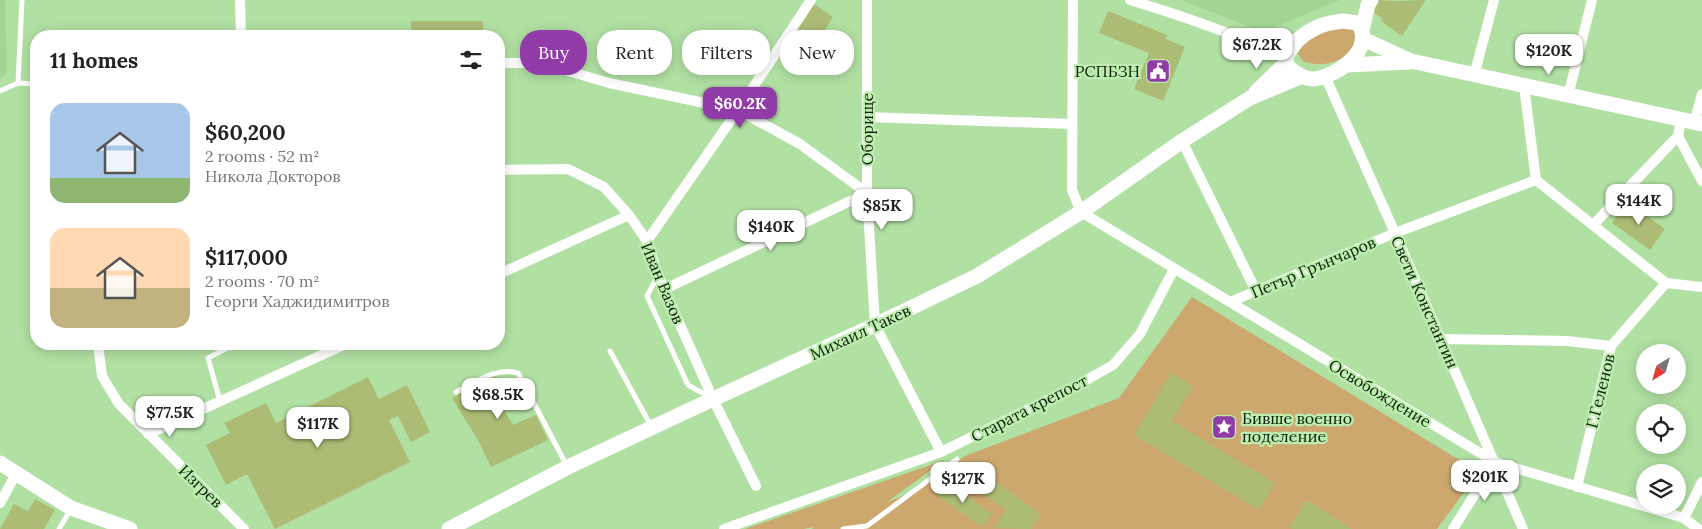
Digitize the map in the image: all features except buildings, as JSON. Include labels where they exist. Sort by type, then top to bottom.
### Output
[{"type":"main road","points":[[1369,2],[1363,34],[1358,53],[1347,65],[1325,76],[1312,79],[1295,73],[1286,60],[1291,48],[1314,27],[1343,20],[1358,23],[1363,34],[1411,62]]},
{"type":"main road","points":[[1343,20],[1369,2]]},
{"type":"main road","name":"Михаил Такев","points":[[1250,98],[1286,60]]},
{"type":"main road","points":[[1347,65],[1411,62],[1692,122]]},
{"type":"main road","name":"Михаил Такев","points":[[449,529],[568,467],[874,326],[977,276],[1081,212],[1182,142],[1250,98],[1302,76]]},
{"type":"main road","points":[[0,463],[71,508],[130,529]]},
{"type":"street","points":[[240,0],[241,30]]},
{"type":"street","points":[[647,241],[738,110],[811,0]]},
{"type":"street","name":"Оборище","points":[[868,0],[867,193],[874,326],[941,452]]},
{"type":"street","points":[[1073,0],[1072,190],[1081,212]]},
{"type":"street","points":[[1130,0],[1175,13],[1252,42],[1286,60]]},
{"type":"street","points":[[1474,76],[1494,0]]},
{"type":"street","points":[[1568,96],[1592,0]]},
{"type":"street","points":[[1252,42],[1280,42],[1301,37]]},
{"type":"street","points":[[505,63],[541,63],[609,83],[738,110],[800,144],[867,193],[665,289]]},
{"type":"street","name":"Свети Константин","points":[[1325,76],[1523,529]]},
{"type":"street","points":[[1524,86],[1536,180],[1666,283],[1702,287]]},
{"type":"street","points":[[1593,225],[1692,122],[1702,94]]},
{"type":"street","points":[[867,117],[1072,124]]},
{"type":"street","points":[[1678,136],[1702,181]]},
{"type":"street","points":[[1182,142],[1256,291]]},
{"type":"street","name":"Иван Вазов","points":[[505,170],[568,169],[604,188],[629,215],[647,241],[658,275],[713,399],[756,486]]},
{"type":"street","name":"Петър Грънчаров","points":[[1230,302],[1395,233],[1536,180]]},
{"type":"street","name":"Освобождение","points":[[1081,212],[1495,462],[1684,518],[1698,529]]},
{"type":"street","points":[[505,271],[629,215]]},
{"type":"street","name":"Старата крепост","points":[[724,529],[941,452],[1074,387],[1113,364],[1140,334],[1174,268]]},
{"type":"street","name":"Г.Геленов","points":[[1577,487],[1611,346],[1666,283]]},
{"type":"street","points":[[1441,340],[1566,341],[1611,346]]},
{"type":"street","name":"Изгрев","points":[[99,350],[102,376],[119,404],[244,529]]},
{"type":"street","points":[[148,434],[333,350]]},
{"type":"street","points":[[1453,529],[1495,462]]},
{"type":"street","points":[[0,503],[16,474]]},
{"type":"street","points":[[1684,518],[1702,482]]},
{"type":"lane","points":[[18,83],[22,0]]},
{"type":"lane","points":[[0,91],[18,83],[30,84]]},
{"type":"lane","points":[[658,275],[647,296],[688,385],[713,399]]},
{"type":"lane","points":[[220,401],[208,358],[223,350]]},
{"type":"lane","points":[[610,351],[653,428]]},
{"type":"lane","points":[[456,392],[501,371],[510,370],[518,373],[568,467]]},
{"type":"lane","points":[[843,529],[869,528],[957,459]]},
{"type":"lane","points":[[59,529],[71,508]]},
{"type":"shaded area","points":[[0,0],[5,0],[7,73],[0,79]]},
{"type":"shaded area","points":[[1181,0],[1340,0],[1263,32]]},
{"type":"shaded area","points":[[1340,26],[1356,30],[1353,51],[1330,63],[1304,62],[1298,54],[1305,43],[1315,36]]},
{"type":"shaded area","name":"Бивше военно поделение","points":[[1192,297],[1479,472],[1437,529],[812,529],[814,527],[804,529],[745,529],[945,460],[887,502],[906,495],[965,456],[1119,398]]},
{"type":"place","name":"РСПБЗН","points":[[1158,71]]},
{"type":"place","name":"Бивше военно поделение","points":[[1224,427]]}]
